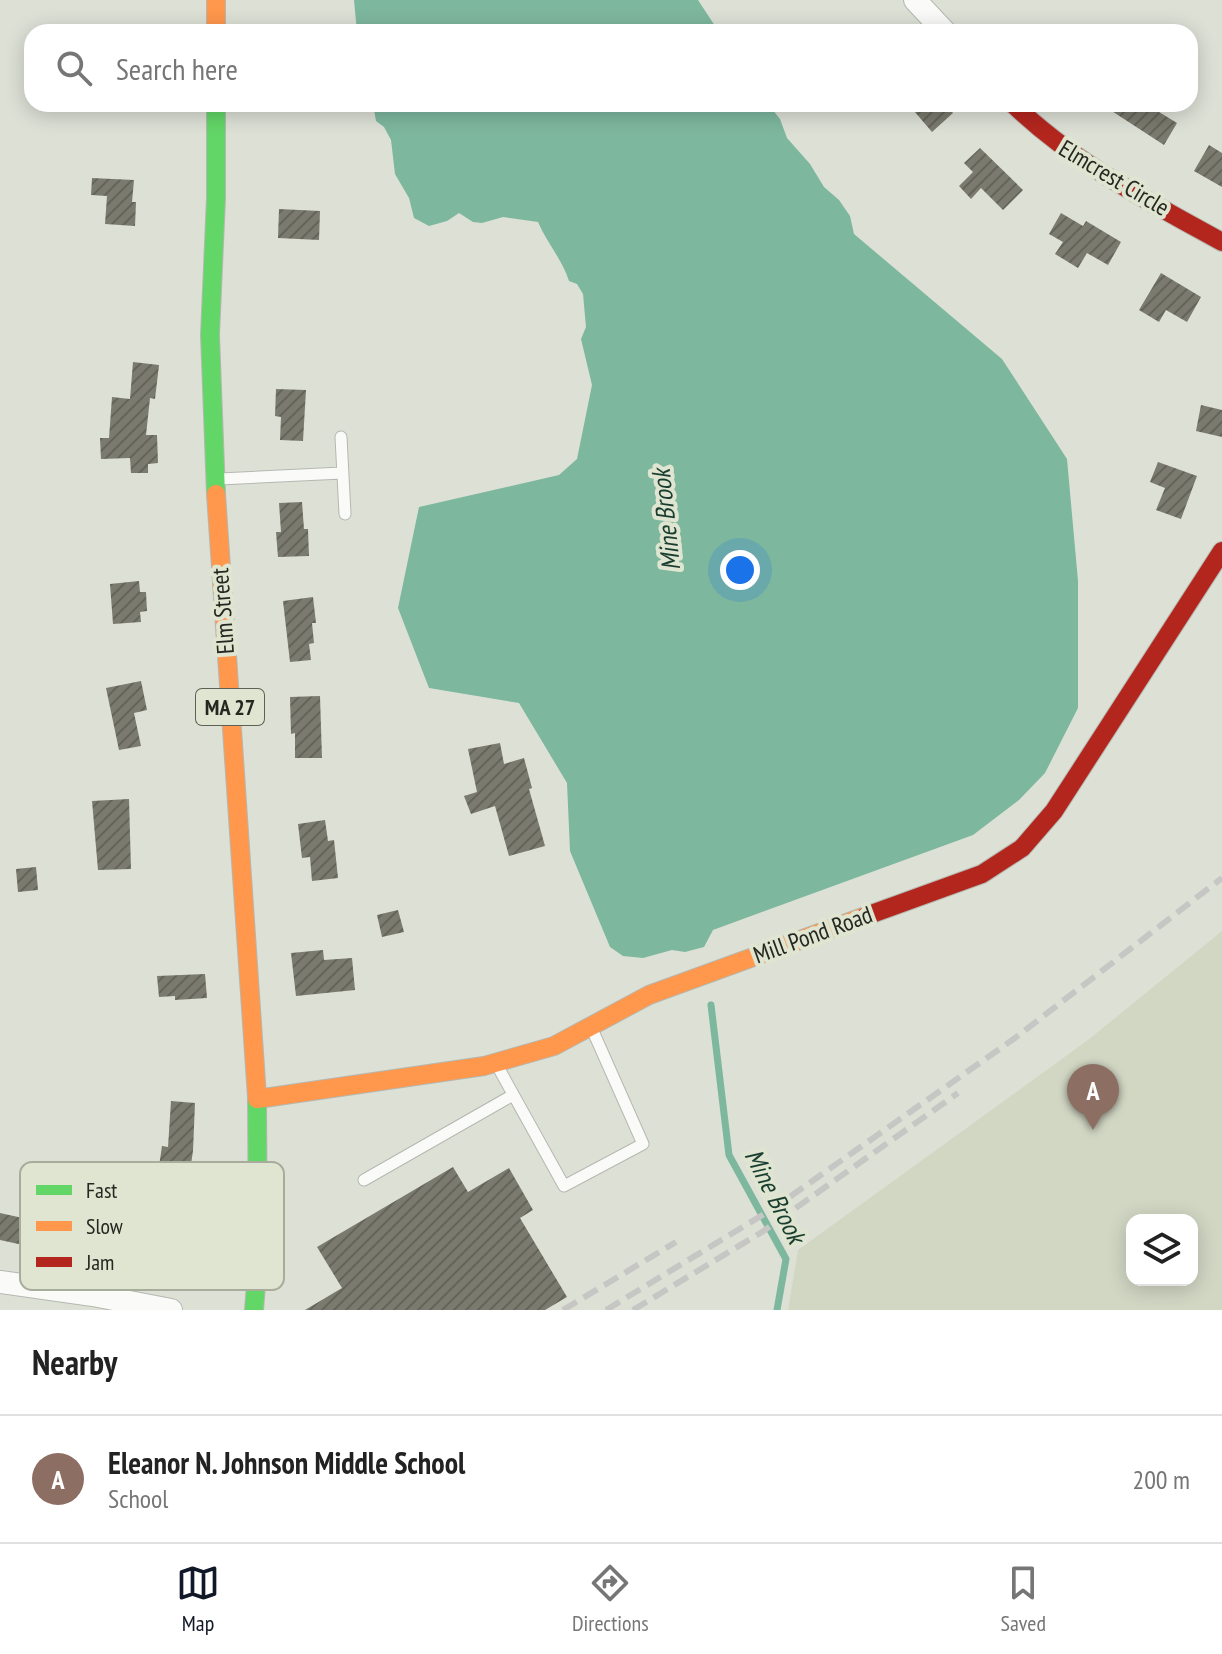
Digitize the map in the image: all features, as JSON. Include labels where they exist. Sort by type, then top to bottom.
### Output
[{"type":"street","points":[[216,0],[216,24]]},
{"type":"street","points":[[915,0],[938,24]]},
{"type":"street","name":"Elm Street","points":[[216,112],[210,335],[216,480],[257,1099],[257,1162]]},
{"type":"street","name":"Elmcrest Circle","points":[[1021,112],[1047,137],[1080,159],[1222,242]]},
{"type":"street","name":"Mill Pond Road","points":[[257,1099],[495,1063],[554,1046],[649,995],[982,874],[1022,848],[1054,811],[1222,551]]},
{"type":"street","points":[[0,1282],[20,1285]]},
{"type":"street","points":[[57,1290],[171,1310]]},
{"type":"street","name":"Elm Street","points":[[254,1310],[256,1290]]},
{"type":"lane","points":[[341,437],[345,514]]},
{"type":"lane","points":[[216,480],[342,473]]},
{"type":"lane","points":[[495,1063],[564,1186],[643,1144],[591,1028]]},
{"type":"lane","points":[[364,1180],[513,1095]]},
{"type":"shaded area","points":[[1222,931],[1222,1310],[788,1310],[798,1250],[1088,1040]]},
{"type":"water","points":[[354,0],[698,0],[714,24],[356,24]]},
{"type":"water","points":[[374,112],[774,112],[787,138],[850,216],[854,234],[1002,359],[1067,459],[1078,581],[1078,708],[1045,773],[1019,800],[973,835],[713,930],[704,947],[685,952],[672,950],[643,958],[623,956],[610,947],[570,851],[567,783],[519,703],[429,688],[398,608],[419,507],[559,475],[577,459],[592,385],[581,339],[586,327],[583,294],[577,284],[569,281],[538,222],[503,217],[482,223],[473,222],[459,213],[447,221],[429,226],[414,218],[409,198],[395,174],[391,140],[384,127],[376,121]]},
{"type":"building","points":[[915,112],[952,112],[953,113],[932,132]]},
{"type":"building","points":[[1113,112],[1159,112],[1177,123],[1164,145]]},
{"type":"building","points":[[1209,145],[1222,153],[1222,187],[1194,171]]},
{"type":"building","points":[[980,148],[1023,190],[1003,210],[981,188],[971,199],[959,186],[973,172],[964,163]]},
{"type":"building","points":[[92,178],[134,180],[132,202],[136,202],[135,226],[105,224],[107,196],[91,195]]},
{"type":"building","points":[[279,209],[320,211],[319,240],[278,238]]},
{"type":"building","points":[[1061,213],[1083,226],[1086,221],[1121,242],[1108,265],[1087,253],[1078,268],[1055,254],[1063,242],[1049,234]]},
{"type":"building","points":[[1161,273],[1201,297],[1187,322],[1166,310],[1159,322],[1139,310]]},
{"type":"building","points":[[133,362],[159,365],[155,399],[150,398],[146,435],[157,435],[158,463],[148,464],[148,473],[131,473],[130,458],[101,459],[100,438],[109,438],[112,397],[130,399]]},
{"type":"building","points":[[276,389],[306,390],[303,441],[280,440],[281,417],[275,416]]},
{"type":"building","points":[[1201,405],[1222,410],[1222,437],[1196,431]]},
{"type":"building","points":[[1158,462],[1197,476],[1181,519],[1156,510],[1165,488],[1150,482]]},
{"type":"building","points":[[302,502],[304,529],[308,529],[309,556],[278,557],[276,532],[281,532],[279,503]]},
{"type":"building","points":[[139,581],[140,592],[146,592],[147,611],[140,612],[141,622],[113,624],[110,584]]},
{"type":"building","points":[[313,597],[316,623],[312,623],[314,643],[309,644],[311,660],[290,662],[283,601]]},
{"type":"building","points":[[141,681],[147,710],[134,713],[141,746],[119,750],[106,688]]},
{"type":"building","points":[[320,696],[322,758],[295,758],[290,697]]},
{"type":"building","points":[[500,743],[504,764],[524,758],[545,846],[509,856],[495,806],[471,814],[464,796],[477,792],[468,749]]},
{"type":"building","points":[[129,799],[131,869],[98,870],[92,801]]},
{"type":"building","points":[[325,820],[328,841],[334,840],[338,878],[312,881],[310,857],[302,858],[298,824]]},
{"type":"building","points":[[36,867],[38,890],[18,892],[16,869]]},
{"type":"building","points":[[398,910],[404,932],[382,937],[377,915]]},
{"type":"building","points":[[323,950],[324,960],[352,958],[355,990],[296,996],[291,953]]},
{"type":"building","points":[[205,974],[207,998],[175,1000],[175,996],[159,997],[157,976]]},
{"type":"building","points":[[171,1101],[195,1103],[191,1162],[160,1162],[162,1146],[168,1147]]},
{"type":"building","points":[[453,1167],[468,1192],[509,1168],[533,1210],[520,1218],[567,1297],[545,1310],[305,1310],[342,1288],[317,1247]]},
{"type":"building","points":[[0,1213],[20,1217],[20,1244],[0,1240]]},
{"type":"waterway","name":"Mine Brook","points":[[711,1005],[729,1155],[786,1259],[777,1310]]},
{"type":"railway","points":[[606,1310],[774,1208],[1015,1038],[1222,878]]},
{"type":"railway","points":[[633,1310],[762,1232],[958,1093]]},
{"type":"railway","points":[[563,1310],[676,1242]]},
{"type":"traffic: fast","points":[[216,112],[210,335],[216,494]]},
{"type":"traffic: fast","points":[[257,1097],[257,1162]]},
{"type":"traffic: fast","points":[[254,1310],[256,1290]]},
{"type":"traffic: slow","points":[[216,0],[216,24]]},
{"type":"traffic: slow","points":[[216,494],[257,1097]]},
{"type":"traffic: slow","points":[[257,1099],[484,1066],[554,1046],[649,995],[866,916]]},
{"type":"traffic: jam","points":[[1022,112],[1086,163],[1222,242]]},
{"type":"traffic: jam","points":[[866,916],[982,874],[1022,848],[1054,811],[1222,551]]},
{"type":"place","name":"Eleanor N. Johnson Middle School","points":[[1093,1130]]}]
